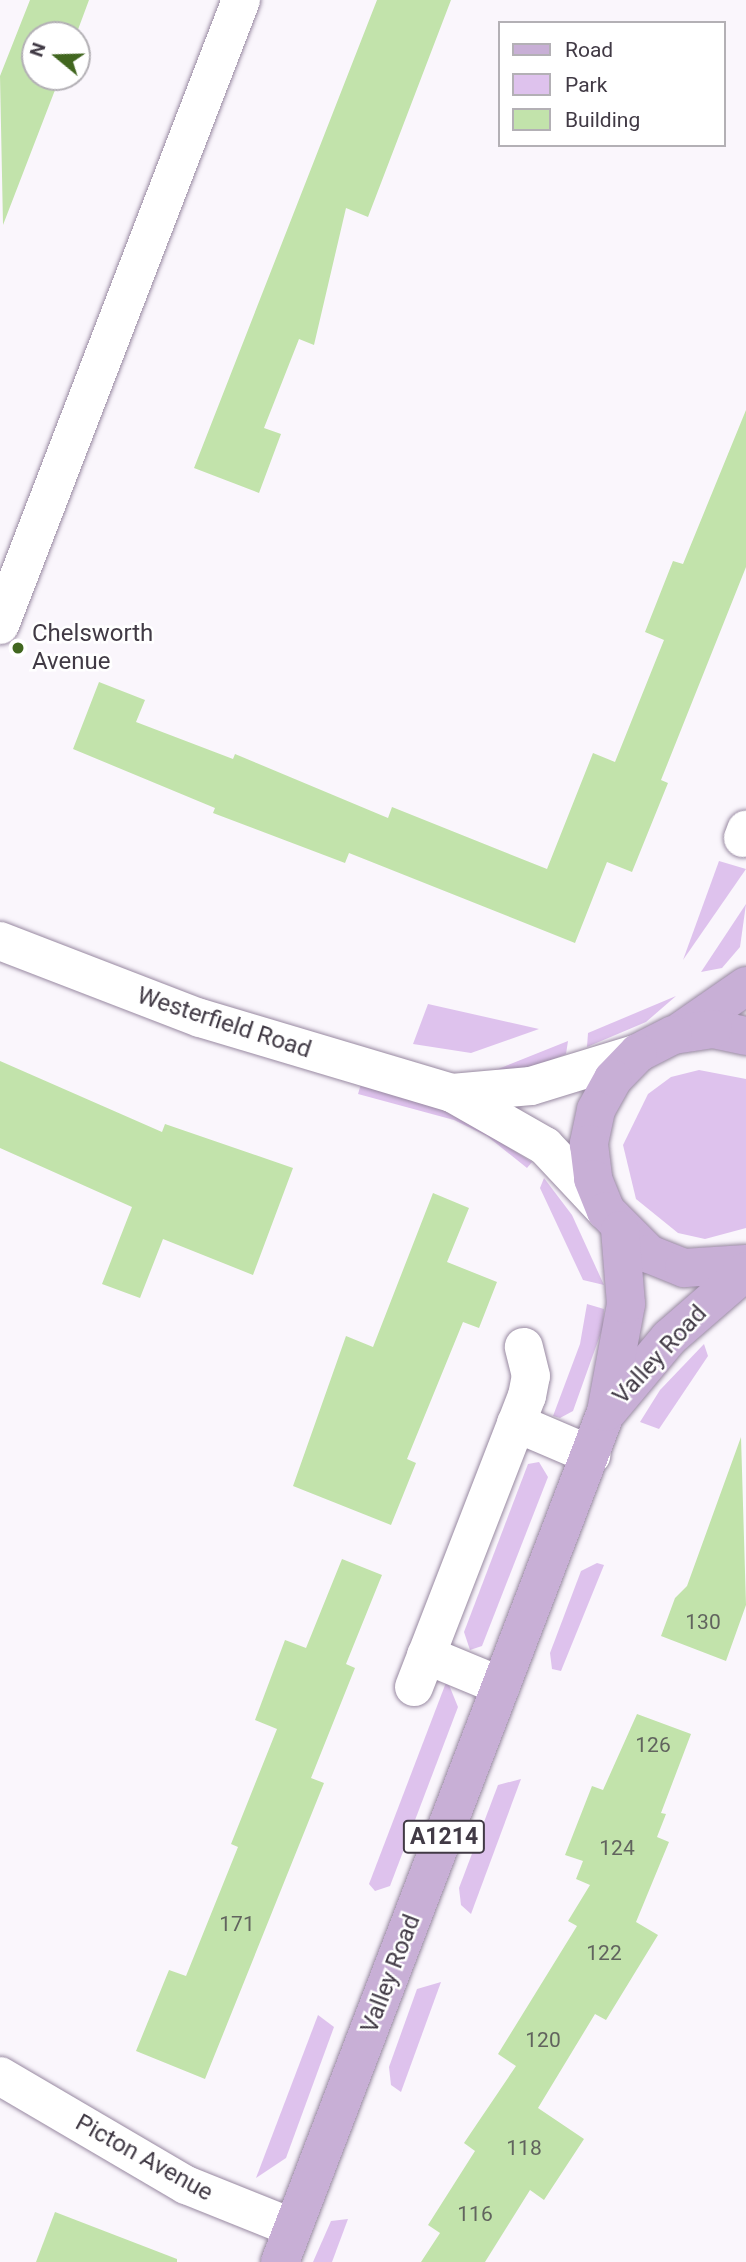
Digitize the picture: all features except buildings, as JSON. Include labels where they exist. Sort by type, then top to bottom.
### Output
[{"type":"main road","points":[[746,986],[673,1035],[638,1054],[613,1079],[596,1110],[589,1144],[593,1179],[613,1221],[649,1254],[684,1268],[746,1264]]},
{"type":"main road","points":[[673,1035],[713,1030],[746,1036]]},
{"type":"main road","name":"Valley Road","points":[[287,2245],[606,1412],[626,1304],[613,1221]]},
{"type":"main road","name":"Valley Road","points":[[606,1412],[669,1338],[746,1271]]},
{"type":"street","points":[[0,625],[241,0]]},
{"type":"street","name":"Westerfield Road","points":[[0,941],[200,1018],[453,1093],[545,1146],[613,1221]]},
{"type":"street","name":"Westerfield Road","points":[[453,1093],[531,1086],[638,1054]]},
{"type":"street","points":[[501,1686],[420,1671],[516,1423],[531,1376],[524,1347]]},
{"type":"street","points":[[516,1423],[591,1455]]},
{"type":"street","name":"Picton Avenue","points":[[0,2076],[287,2245]]},
{"type":"green space","points":[[719,861],[746,869],[683,960]]},
{"type":"green space","points":[[746,904],[740,947],[722,968],[701,972]]},
{"type":"green space","points":[[676,996],[646,1022],[587,1047],[588,1033]]},
{"type":"green space","points":[[428,1004],[539,1029],[471,1053],[413,1044]]},
{"type":"green space","points":[[568,1041],[566,1054],[527,1070],[488,1073]]},
{"type":"green space","points":[[699,1070],[746,1079],[746,1228],[705,1239],[678,1233],[636,1199],[623,1145],[648,1094],[671,1077]]},
{"type":"green space","points":[[361,1084],[453,1113],[532,1162],[527,1168],[487,1136],[454,1120],[358,1094]]},
{"type":"green space","points":[[544,1178],[572,1215],[604,1285],[583,1280],[540,1188]]},
{"type":"green space","points":[[587,1304],[604,1309],[603,1327],[573,1411],[560,1418],[553,1416],[580,1344]]},
{"type":"green space","points":[[704,1344],[708,1356],[659,1429],[640,1422],[660,1390]]},
{"type":"green space","points":[[539,1462],[548,1477],[482,1646],[470,1650],[464,1632],[528,1464]]},
{"type":"green space","points":[[597,1563],[604,1565],[561,1671],[552,1669],[550,1653],[581,1571]]},
{"type":"green space","points":[[447,1680],[458,1707],[390,1886],[375,1891],[369,1884]]},
{"type":"green space","points":[[521,1779],[471,1914],[461,1905],[459,1888],[498,1785]]},
{"type":"green space","points":[[441,1982],[401,2092],[391,2085],[389,2067],[417,1989]]},
{"type":"green space","points":[[318,2015],[334,2027],[286,2158],[256,2178]]},
{"type":"green space","points":[[348,2219],[332,2262],[313,2262],[331,2221]]},
{"type":"place","name":"Chelsworth Avenue","points":[[18,648]]}]
